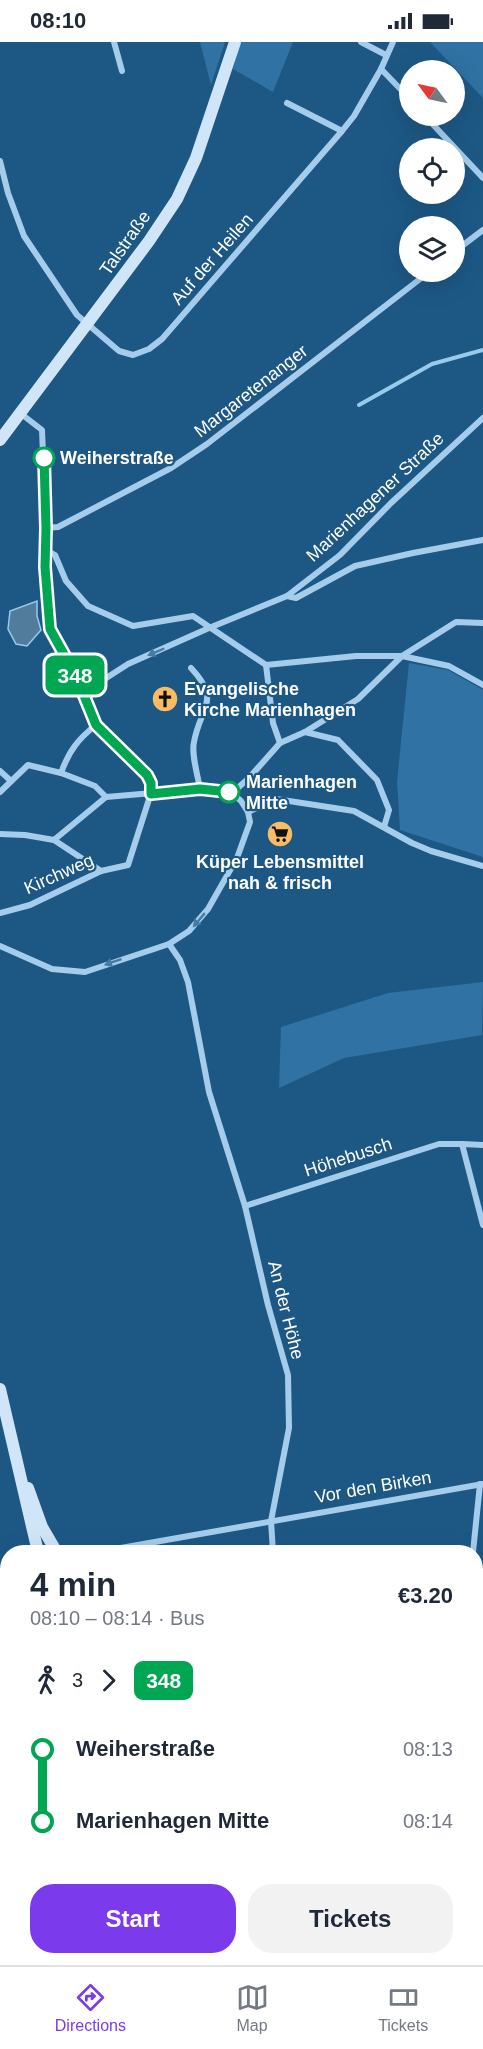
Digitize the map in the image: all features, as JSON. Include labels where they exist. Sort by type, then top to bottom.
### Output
[{"type":"main road","name":"Talstraße","points":[[0,440],[150,240],[177,199],[196,158],[235,42]]},
{"type":"main road","points":[[0,1389],[36,1545]]},
{"type":"main road","points":[[15,1450],[42,1527],[52,1545]]},
{"type":"street","points":[[114,42],[122,71]]},
{"type":"street","points":[[362,42],[386,55]]},
{"type":"street","name":"Auf der Heilen","points":[[0,161],[8,193],[24,236],[77,315],[119,351],[133,355],[149,349],[162,339],[342,131],[354,116],[381,69],[393,42]]},
{"type":"street","points":[[381,69],[399,88]]},
{"type":"street","points":[[287,103],[342,131]]},
{"type":"street","points":[[434,126],[483,178]]},
{"type":"street","points":[[465,244],[483,230]]},
{"type":"street","name":"Margaretenanger","points":[[46,528],[58,527],[180,462],[253,409],[416,282]]},
{"type":"street","points":[[20,412],[42,430],[50,629],[83,693],[96,725],[147,775],[151,783],[151,794]]},
{"type":"street","name":"Marienhagener Straße","points":[[83,693],[128,664],[287,596],[340,555],[391,502],[483,418]]},
{"type":"street","name":"Marienhagener Straße","points":[[287,596],[296,598],[355,566],[483,540]]},
{"type":"street","points":[[46,550],[55,555],[66,581],[88,606],[134,626],[194,616],[266,665],[356,656],[402,657],[449,666],[483,685]]},
{"type":"street","points":[[232,793],[249,778],[280,743],[305,732],[358,699],[402,657],[456,622],[483,623]]},
{"type":"street","points":[[266,665],[273,723],[280,743]]},
{"type":"street","points":[[191,668],[201,679],[208,701],[193,743],[200,789]]},
{"type":"street","points":[[61,772],[68,753],[96,725]]},
{"type":"street","points":[[305,732],[338,740],[377,780],[388,810],[384,827]]},
{"type":"street","points":[[0,792],[28,765],[61,772],[95,786],[106,797]]},
{"type":"street","points":[[0,771],[11,781]]},
{"type":"street","points":[[0,946],[52,969],[85,972],[169,944],[189,931],[208,909],[237,858],[250,822],[248,812],[232,793],[200,789],[106,797],[54,840]]},
{"type":"street","name":"Kirchweg","points":[[0,913],[30,905],[101,871],[128,865],[151,794]]},
{"type":"street","points":[[248,812],[276,800],[354,811],[412,843],[483,866]]},
{"type":"street","points":[[0,834],[26,835],[54,840],[101,871]]},
{"type":"street","name":"An der Höhe","points":[[169,944],[180,960],[188,982],[209,1092],[245,1206],[268,1305],[288,1375],[289,1428],[271,1521],[273,1545]]},
{"type":"street","name":"Höhebusch","points":[[245,1206],[439,1144],[483,1145]]},
{"type":"street","points":[[462,1144],[483,1226]]},
{"type":"street","name":"Vor den Birken","points":[[271,1521],[482,1484],[474,1545]]},
{"type":"street","points":[[137,1545],[271,1521]]},
{"type":"shaded area","points":[[200,42],[225,42],[211,85]]},
{"type":"shaded area","points":[[240,42],[293,42],[273,92],[233,69]]},
{"type":"shaded area","points":[[430,42],[483,42],[483,98],[465,79],[465,60],[447,60]]},
{"type":"shaded area","points":[[37,601],[37,616],[41,630],[27,646],[16,644],[8,629],[10,611]]},
{"type":"shaded area","points":[[409,663],[448,670],[483,690],[483,857],[400,830],[397,782]]},
{"type":"shaded area","points":[[483,982],[482,1035],[344,1058],[279,1088],[281,1027],[388,993]]},
{"type":"waterway","points":[[359,405],[432,364],[483,350]]},
{"type":"bus line","name":"348","points":[[44,458],[45,567],[50,629],[76,676],[96,725],[147,775],[151,783],[151,794],[200,789],[229,792]]},
{"type":"place","name":"Weiherstraße","points":[[44,458]]},
{"type":"place","name":"Evangelische Kirche Marienhagen","points":[[165,699]]},
{"type":"place","name":"Marienhagen Mitte","points":[[229,792]]},
{"type":"place","name":"Küper Lebensmittel nah & frisch","points":[[280,834]]}]
